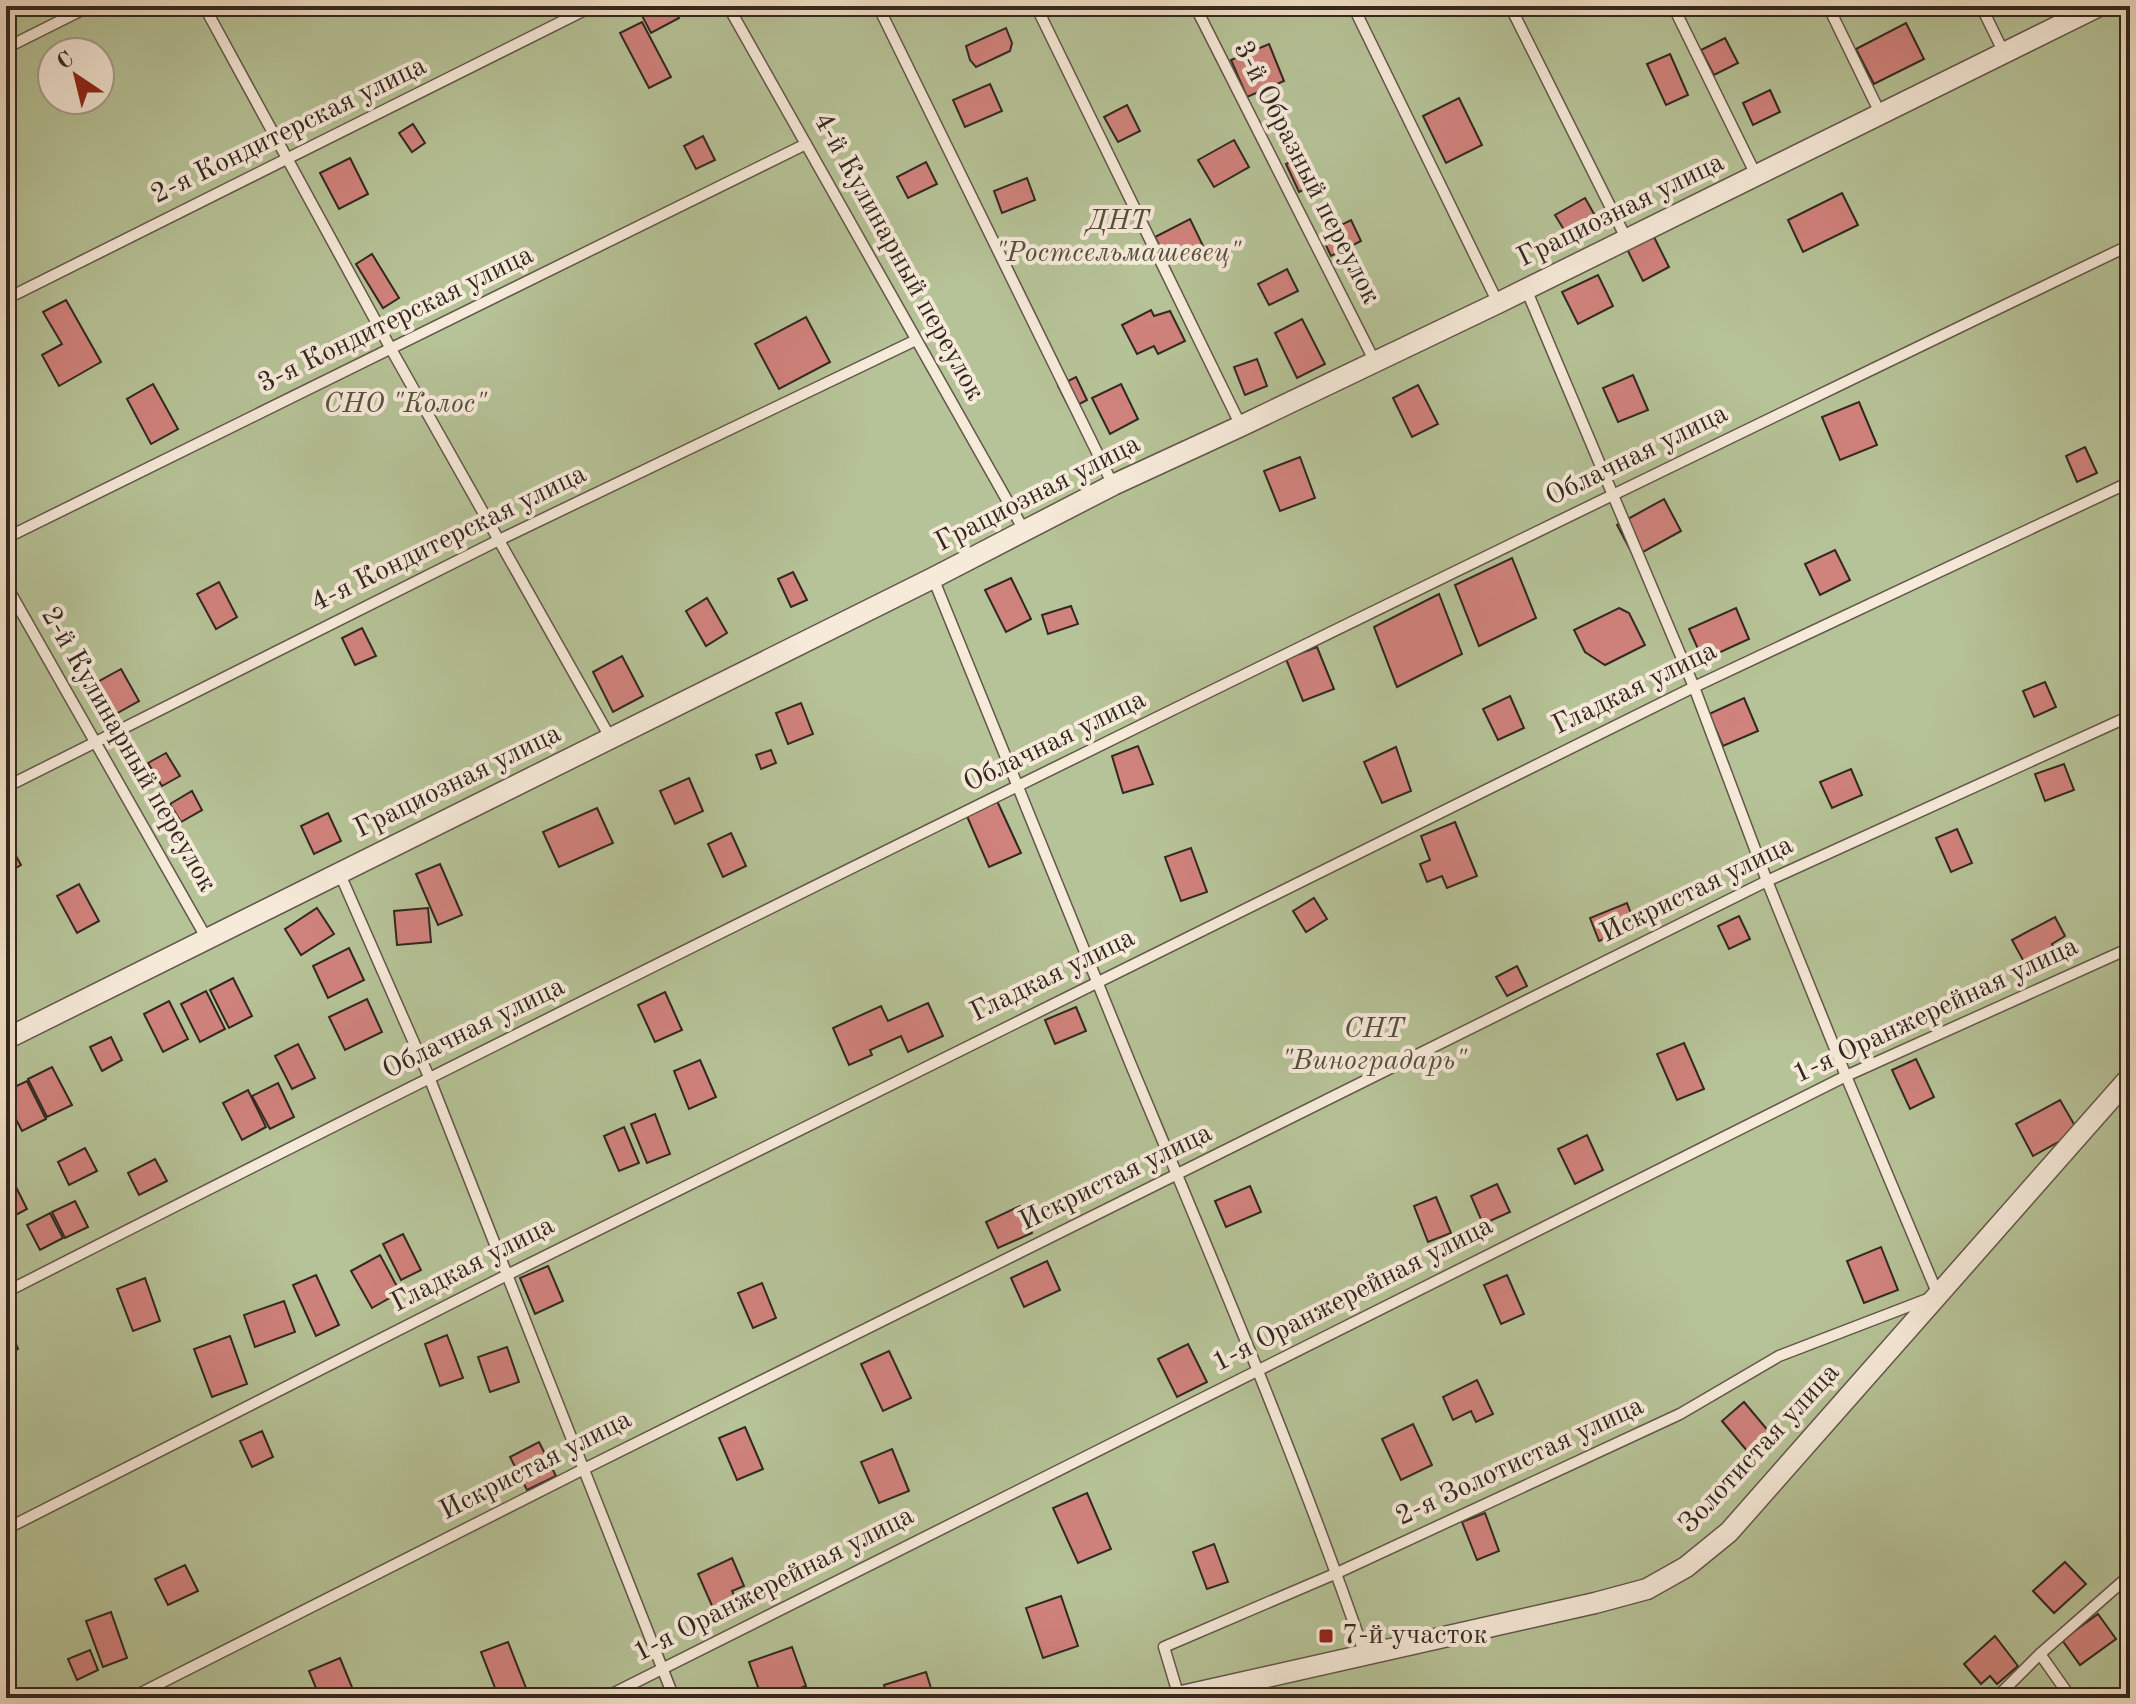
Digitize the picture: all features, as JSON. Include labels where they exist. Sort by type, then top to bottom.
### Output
[{"type":"street","name":"Грациозная улица","points":[[6,1039],[1025,532],[1113,485],[1498,303],[2099,6]]},
{"type":"street","name":"Золотистая улица","points":[[1176,1697],[1595,1603],[1647,1589],[1686,1567],[1729,1532],[2130,1077]]},
{"type":"lane","points":[[6,48],[90,6]]},
{"type":"lane","points":[[204,6],[285,159],[611,739]]},
{"type":"lane","name":"2-я Кондитерская улица","points":[[6,299],[593,6]]},
{"type":"lane","name":"4-й Кулинарный переулок","points":[[728,6],[1025,532]]},
{"type":"lane","points":[[878,6],[1113,485]]},
{"type":"lane","points":[[1036,6],[1241,426]]},
{"type":"lane","name":"3-й Образный переулок","points":[[1195,6],[1375,362]]},
{"type":"lane","points":[[1353,6],[1498,303]]},
{"type":"lane","points":[[1510,6],[1626,238]]},
{"type":"lane","points":[[1673,6],[1756,175]]},
{"type":"lane","points":[[1828,6],[1881,115]]},
{"type":"lane","points":[[1981,6],[2004,53]]},
{"type":"lane","points":[[2122,6],[2130,23]]},
{"type":"lane","name":"3-я Кондитерская улица","points":[[6,538],[806,144]]},
{"type":"lane","name":"Облачная улица","points":[[6,1292],[429,1077],[1614,493],[2130,245]]},
{"type":"lane","points":[[1526,289],[1694,687],[1767,881],[1938,1295]]},
{"type":"lane","name":"4-я Кондитерская улица","points":[[6,787],[499,540],[916,340]]},
{"type":"lane","name":"Гладкая улица","points":[[6,1529],[507,1275],[1694,687],[2130,482]]},
{"type":"lane","points":[[933,578],[1096,982],[1258,1369],[1337,1573],[1365,1655]]},
{"type":"lane","name":"2-й Кулинарный переулок","points":[[6,585],[207,939]]},
{"type":"lane","name":"Искристая улица","points":[[131,1698],[584,1469],[1767,881],[2130,716]]},
{"type":"lane","points":[[339,872],[429,1077],[674,1698]]},
{"type":"lane","name":"1-я Оранжерейная улица","points":[[604,1698],[1846,1076],[2130,948]]},
{"type":"lane","name":"2-я Золотистая улица","points":[[1176,1697],[1164,1647],[1337,1573],[1680,1414],[1779,1356],[1938,1295]]},
{"type":"lane","points":[[1996,1698],[2040,1654],[2130,1575]]},
{"type":"lane","points":[[2040,1654],[2071,1698]]},
{"type":"green space","name":"СНТ \"Виноградарь\"","points":[[6,6],[2130,6],[2130,1698],[6,1698]]},
{"type":"building","points":[[637,6],[673,6],[679,18],[651,33]]},
{"type":"building","points":[[642,22],[671,77],[649,88],[620,33]]},
{"type":"building","points":[[1906,23],[1924,59],[1874,84],[1856,49]]},
{"type":"building","points":[[1006,28],[1012,43],[1010,51],[976,67],[970,60],[966,46]]},
{"type":"building","points":[[1725,38],[1738,63],[1714,75],[1701,50]]},
{"type":"building","points":[[1269,44],[1284,81],[1247,97],[1231,60]]},
{"type":"building","points":[[1670,54],[1688,95],[1666,105],[1647,64]]},
{"type":"building","points":[[990,84],[1002,111],[965,127],[953,100]]},
{"type":"building","points":[[1770,90],[1780,112],[1753,125],[1743,103]]},
{"type":"building","points":[[1459,98],[1482,145],[1446,163],[1423,116]]},
{"type":"building","points":[[1127,105],[1140,131],[1118,142],[1104,117]]},
{"type":"building","points":[[413,124],[425,143],[412,152],[399,133]]},
{"type":"building","points":[[703,136],[715,160],[696,169],[684,146]]},
{"type":"building","points":[[1234,140],[1249,167],[1214,187],[1198,160]]},
{"type":"building","points":[[1305,155],[1318,183],[1299,192],[1286,164]]},
{"type":"building","points":[[350,158],[368,194],[339,209],[320,173]]},
{"type":"building","points":[[926,162],[937,184],[908,198],[897,177]]},
{"type":"building","points":[[1027,178],[1035,200],[1002,213],[994,191]]},
{"type":"building","points":[[1842,193],[1858,225],[1803,252],[1788,220]]},
{"type":"building","points":[[1585,198],[1598,221],[1569,238],[1555,215]]},
{"type":"building","points":[[1190,219],[1205,250],[1181,262],[1177,256],[1167,261],[1155,237]]},
{"type":"building","points":[[1351,220],[1361,241],[1331,256],[1321,235]]},
{"type":"building","points":[[1653,235],[1669,267],[1643,281],[1627,249]]},
{"type":"building","points":[[372,254],[399,298],[383,308],[356,264]]},
{"type":"building","points":[[1287,269],[1298,291],[1269,305],[1258,284]]},
{"type":"building","points":[[1598,275],[1613,306],[1578,324],[1562,292]]},
{"type":"building","points":[[66,300],[101,362],[59,386],[42,355],[62,344],[43,312]]},
{"type":"building","points":[[1151,310],[1154,316],[1170,311],[1185,341],[1158,354],[1154,346],[1137,354],[1122,325]]},
{"type":"building","points":[[806,317],[830,362],[779,389],[755,344]]},
{"type":"building","points":[[1302,319],[1325,364],[1297,378],[1275,333]]},
{"type":"building","points":[[1257,359],[1267,386],[1245,395],[1234,367]]},
{"type":"building","points":[[1633,375],[1648,410],[1618,422],[1603,388]]},
{"type":"building","points":[[1076,377],[1087,400],[1070,409],[1058,386]]},
{"type":"building","points":[[153,384],[178,429],[151,444],[127,399]]},
{"type":"building","points":[[1121,384],[1138,419],[1110,434],[1092,398]]},
{"type":"building","points":[[1418,385],[1438,424],[1412,437],[1393,398]]},
{"type":"building","points":[[1859,402],[1877,445],[1840,460],[1822,417]]},
{"type":"building","points":[[2085,447],[2097,473],[2077,482],[2066,456]]},
{"type":"building","points":[[1300,457],[1315,498],[1280,511],[1264,471]]},
{"type":"building","points":[[1664,499],[1681,531],[1634,557],[1617,525]]},
{"type":"building","points":[[1835,550],[1850,580],[1820,595],[1805,564]]},
{"type":"building","points":[[1512,558],[1536,618],[1479,646],[1455,585]]},
{"type":"building","points":[[793,572],[807,600],[791,607],[778,579]]},
{"type":"building","points":[[1011,578],[1031,619],[1006,632],[985,590]]},
{"type":"building","points":[[219,582],[237,617],[216,629],[197,594]]},
{"type":"building","points":[[1439,594],[1462,654],[1397,687],[1374,627]]},
{"type":"building","points":[[707,598],[727,633],[706,646],[686,611]]},
{"type":"building","points":[[1071,606],[1078,624],[1048,634],[1042,615]]},
{"type":"building","points":[[1619,608],[1629,613],[1645,645],[1605,665],[1585,652],[1574,630]]},
{"type":"building","points":[[1736,608],[1749,639],[1703,660],[1689,629]]},
{"type":"building","points":[[362,628],[376,656],[355,665],[342,638]]},
{"type":"building","points":[[1317,647],[1334,689],[1303,701],[1286,659]]},
{"type":"building","points":[[622,656],[643,696],[613,712],[593,672]]},
{"type":"building","points":[[121,669],[139,701],[112,716],[94,684]]},
{"type":"building","points":[[2045,682],[2056,707],[2034,717],[2023,691]]},
{"type":"building","points":[[1510,696],[1524,728],[1498,740],[1483,709]]},
{"type":"building","points":[[1744,698],[1758,731],[1723,746],[1709,714]]},
{"type":"building","points":[[801,703],[813,734],[788,744],[776,713]]},
{"type":"building","points":[[1138,746],[1153,784],[1123,793],[1112,756]]},
{"type":"building","points":[[1396,747],[1411,791],[1382,803],[1364,762]]},
{"type":"building","points":[[771,750],[776,763],[761,769],[756,755]]},
{"type":"building","points":[[166,753],[180,776],[162,786],[148,763]]},
{"type":"building","points":[[2064,764],[2074,790],[2045,801],[2035,774]]},
{"type":"building","points":[[1851,769],[1862,795],[1832,808],[1820,782]]},
{"type":"building","points":[[689,778],[703,811],[675,824],[660,791]]},
{"type":"building","points":[[192,791],[202,810],[181,822],[170,804]]},
{"type":"building","points":[[997,801],[1021,853],[989,867],[966,814]]},
{"type":"building","points":[[597,808],[613,843],[559,867],[543,832]]},
{"type":"building","points":[[328,813],[341,841],[314,854],[301,826]]},
{"type":"building","points":[[1455,822],[1477,876],[1447,888],[1442,876],[1427,882],[1420,864],[1430,860],[1421,836]]},
{"type":"building","points":[[1957,829],[1972,863],[1951,872],[1936,838]]},
{"type":"building","points":[[731,833],[746,866],[723,877],[708,844]]},
{"type":"building","points":[[6,838],[21,865],[6,874]]},
{"type":"building","points":[[1191,848],[1207,892],[1181,901],[1165,857]]},
{"type":"building","points":[[440,864],[462,915],[438,925],[416,874]]},
{"type":"building","points":[[79,884],[99,921],[77,933],[57,896]]},
{"type":"building","points":[[1314,898],[1327,919],[1306,932],[1293,911]]},
{"type":"building","points":[[1627,903],[1636,927],[1599,941],[1590,918]]},
{"type":"building","points":[[317,908],[334,934],[301,955],[285,929]]},
{"type":"building","points":[[428,908],[431,942],[397,945],[394,911]]},
{"type":"building","points":[[1739,916],[1750,939],[1729,949],[1718,926]]},
{"type":"building","points":[[2055,917],[2065,936],[2052,944],[2058,955],[2029,971],[2012,940]]},
{"type":"building","points":[[349,948],[364,980],[328,998],[313,966]]},
{"type":"building","points":[[1517,966],[1527,986],[1507,996],[1496,977]]},
{"type":"building","points":[[233,978],[252,1016],[229,1028],[210,990]]},
{"type":"building","points":[[206,991],[225,1029],[200,1042],[181,1004]]},
{"type":"building","points":[[665,992],[682,1030],[655,1042],[638,1005]]},
{"type":"building","points":[[367,999],[382,1032],[345,1050],[329,1017]]},
{"type":"building","points":[[169,1001],[188,1039],[163,1052],[144,1014]]},
{"type":"building","points":[[928,1003],[943,1036],[908,1052],[901,1036],[870,1050],[872,1055],[849,1065],[833,1028],[881,1006],[888,1021]]},
{"type":"building","points":[[1076,1007],[1086,1031],[1055,1044],[1045,1020]]},
{"type":"building","points":[[111,1037],[122,1060],[102,1071],[90,1047]]},
{"type":"building","points":[[1684,1043],[1704,1089],[1677,1100],[1657,1054]]},
{"type":"building","points":[[298,1044],[315,1078],[292,1089],[275,1056]]},
{"type":"building","points":[[1916,1059],[1934,1097],[1910,1109],[1892,1070]]},
{"type":"building","points":[[700,1060],[716,1097],[689,1109],[674,1071]]},
{"type":"building","points":[[52,1067],[72,1105],[47,1117],[28,1079]]},
{"type":"building","points":[[27,1081],[46,1119],[22,1131],[6,1100],[6,1091]]},
{"type":"building","points":[[278,1083],[294,1117],[270,1129],[252,1096]]},
{"type":"building","points":[[248,1090],[266,1127],[242,1140],[223,1103]]},
{"type":"building","points":[[2060,1100],[2078,1131],[2033,1156],[2016,1124]]},
{"type":"building","points":[[655,1114],[670,1154],[647,1163],[631,1124]]},
{"type":"building","points":[[624,1127],[639,1163],[619,1171],[604,1136]]},
{"type":"building","points":[[1587,1135],[1603,1170],[1575,1184],[1558,1149]]},
{"type":"building","points":[[85,1148],[97,1171],[69,1185],[58,1162]]},
{"type":"building","points":[[155,1159],[167,1181],[139,1195],[128,1173]]},
{"type":"building","points":[[13,1181],[27,1209],[6,1220],[6,1184]]},
{"type":"building","points":[[1497,1184],[1510,1212],[1483,1224],[1471,1196]]},
{"type":"building","points":[[1250,1186],[1261,1212],[1226,1227],[1215,1201]]},
{"type":"building","points":[[1436,1197],[1451,1233],[1428,1242],[1414,1206]]},
{"type":"building","points":[[75,1201],[88,1227],[65,1238],[52,1212]]},
{"type":"building","points":[[1020,1206],[1032,1233],[998,1248],[986,1222]]},
{"type":"building","points":[[50,1213],[63,1238],[40,1250],[27,1225]]},
{"type":"building","points":[[403,1234],[421,1270],[401,1280],[383,1244]]},
{"type":"building","points":[[1881,1247],[1898,1290],[1864,1303],[1847,1261]]},
{"type":"building","points":[[380,1255],[400,1292],[372,1308],[351,1271]]},
{"type":"building","points":[[1047,1261],[1060,1290],[1024,1307],[1011,1278]]},
{"type":"building","points":[[548,1266],[563,1301],[535,1314],[520,1278]]},
{"type":"building","points":[[316,1275],[339,1325],[316,1336],[293,1285]]},
{"type":"building","points":[[1507,1275],[1524,1314],[1501,1324],[1484,1285]]},
{"type":"building","points":[[145,1278],[160,1321],[133,1331],[117,1289]]},
{"type":"building","points":[[762,1283],[776,1318],[753,1328],[738,1293]]},
{"type":"building","points":[[284,1301],[295,1332],[255,1347],[244,1315]]},
{"type":"building","points":[[10,1330],[18,1349],[6,1354],[6,1332]]},
{"type":"building","points":[[447,1335],[463,1378],[440,1386],[425,1344]]},
{"type":"building","points":[[230,1336],[247,1384],[212,1397],[194,1349]]},
{"type":"building","points":[[1188,1344],[1207,1382],[1177,1397],[1158,1359]]},
{"type":"building","points":[[507,1347],[519,1382],[490,1392],[478,1357]]},
{"type":"building","points":[[889,1351],[911,1398],[883,1411],[861,1364]]},
{"type":"building","points":[[1477,1380],[1493,1414],[1476,1422],[1471,1411],[1453,1420],[1443,1397]]},
{"type":"building","points":[[1744,1402],[1770,1433],[1748,1452],[1722,1421]]},
{"type":"building","points":[[1413,1424],[1432,1465],[1401,1480],[1382,1439]]},
{"type":"building","points":[[745,1427],[763,1469],[737,1480],[719,1438]]},
{"type":"building","points":[[262,1431],[273,1457],[252,1467],[240,1441]]},
{"type":"building","points":[[539,1442],[556,1476],[527,1490],[510,1457]]},
{"type":"building","points":[[892,1449],[909,1491],[879,1503],[861,1462]]},
{"type":"building","points":[[1087,1493],[1111,1549],[1078,1563],[1053,1508]]},
{"type":"building","points":[[1485,1513],[1499,1551],[1477,1560],[1462,1522]]},
{"type":"building","points":[[1214,1544],[1228,1582],[1207,1589],[1193,1552]]},
{"type":"building","points":[[732,1558],[744,1586],[732,1591],[736,1599],[713,1608],[698,1574]]},
{"type":"building","points":[[2065,1562],[2086,1584],[2054,1613],[2033,1591]]},
{"type":"building","points":[[185,1565],[198,1591],[168,1605],[155,1579]]},
{"type":"building","points":[[1061,1596],[1078,1646],[1043,1658],[1026,1608]]},
{"type":"building","points":[[111,1612],[127,1658],[103,1667],[86,1621]]},
{"type":"building","points":[[2098,1614],[2116,1639],[2080,1665],[2062,1640]]},
{"type":"building","points":[[1995,1636],[2018,1666],[1997,1684],[1990,1676],[1981,1684],[1964,1664]]},
{"type":"building","points":[[508,1642],[526,1688],[499,1698],[481,1652]]},
{"type":"building","points":[[792,1647],[806,1686],[773,1698],[762,1698],[749,1662]]},
{"type":"building","points":[[90,1650],[98,1670],[77,1680],[68,1659]]},
{"type":"building","points":[[340,1658],[356,1697],[320,1698],[309,1671]]},
{"type":"building","points":[[926,1672],[934,1698],[887,1698],[884,1685]]},
{"type":"place","name":"7-й участок","points":[[1326,1636]]},
{"type":"park label","name":"ДНТ \"Ростсельмашевец\"","points":[[1118,238]]},
{"type":"park label","name":"СНО \"Колос\"","points":[[405,405]]}]
